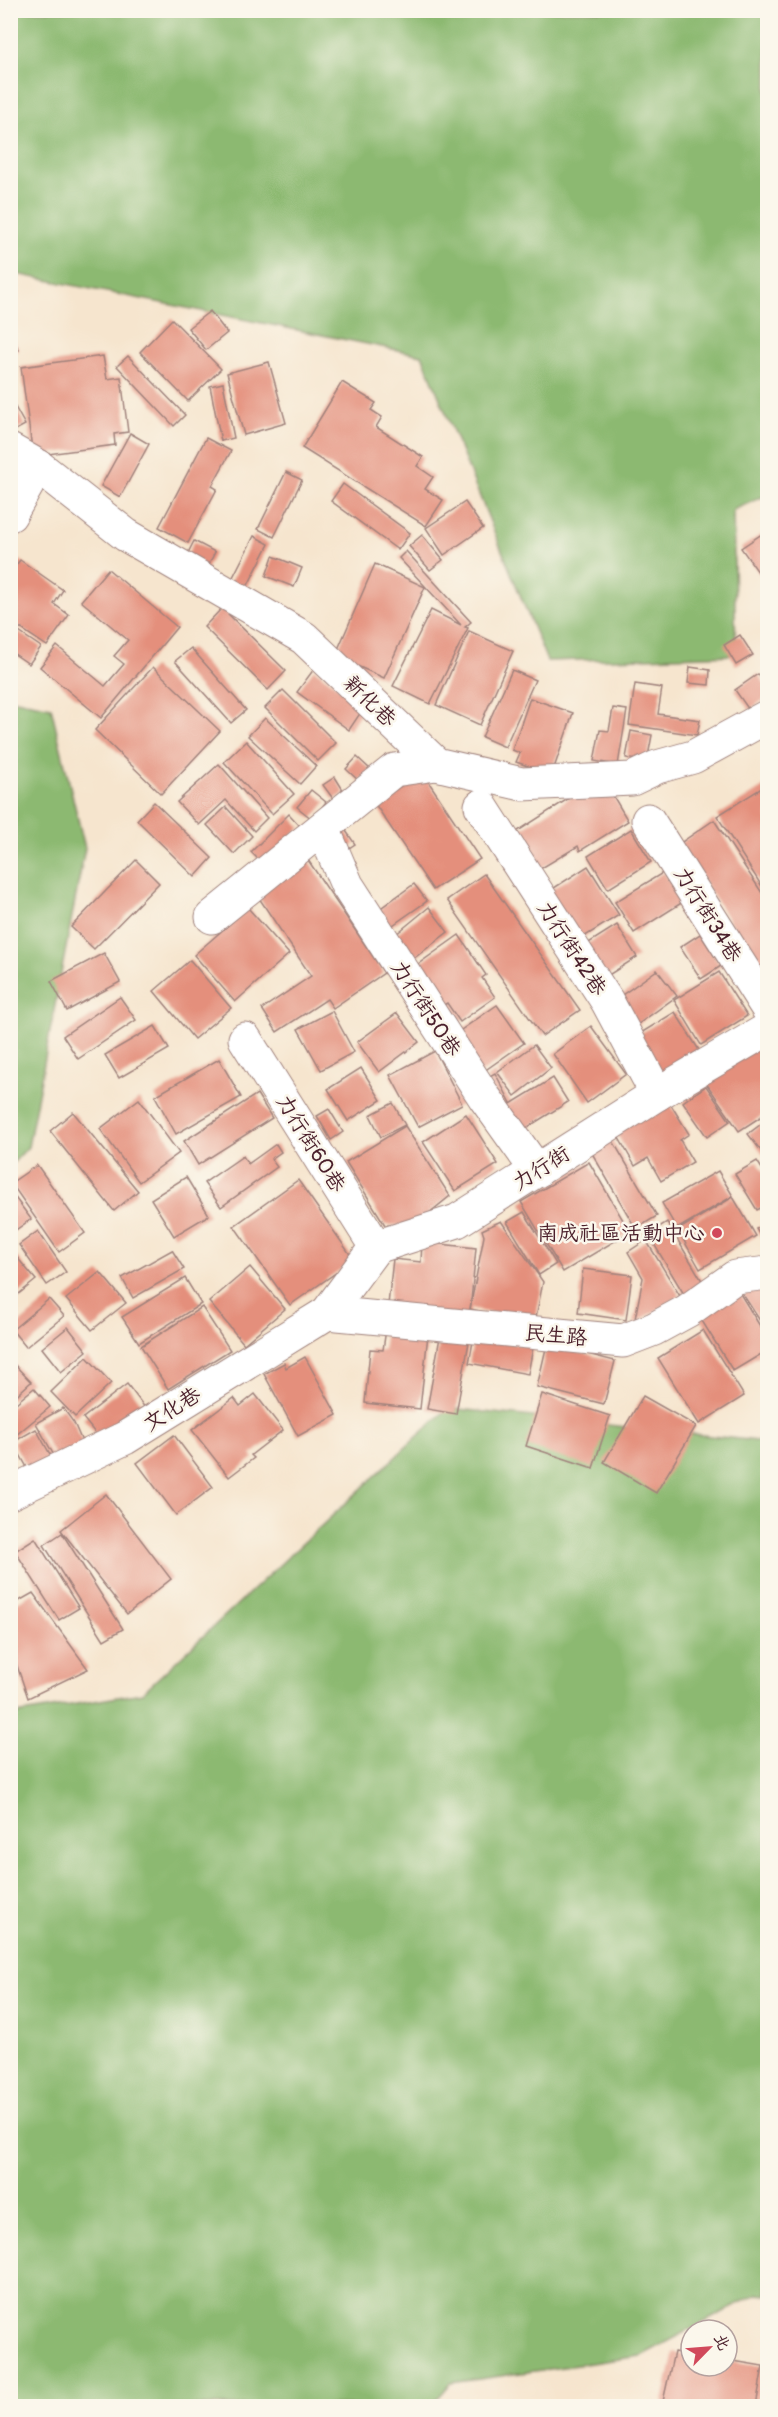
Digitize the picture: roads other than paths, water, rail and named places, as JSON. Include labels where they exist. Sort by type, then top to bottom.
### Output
[{"type":"street","name":"新化巷","points":[[10,450],[38,466],[126,535],[304,638],[436,764]]},
{"type":"street","points":[[10,515],[38,466]]},
{"type":"street","points":[[212,917],[394,770],[436,764],[522,784],[632,779],[657,767],[693,757],[768,716]]},
{"type":"street","name":"力行街42巷","points":[[481,806],[606,1001],[657,1094]]},
{"type":"street","name":"力行街34巷","points":[[648,820],[768,1009]]},
{"type":"street","name":"力行街50巷","points":[[327,838],[347,885],[485,1098],[537,1171]]},
{"type":"street","name":"力行街","points":[[376,1247],[457,1221],[657,1094],[768,1029]]},
{"type":"street","name":"力行街60巷","points":[[246,1039],[376,1247]]},
{"type":"street","points":[[327,1313],[376,1247]]},
{"type":"street","name":"民生路","points":[[327,1313],[623,1341],[654,1329],[687,1311],[735,1277],[768,1274]]},
{"type":"street","name":"文化巷","points":[[10,1493],[125,1438],[327,1313]]},
{"type":"place","name":"南成社區活動中心","points":[[717,1233]]}]
